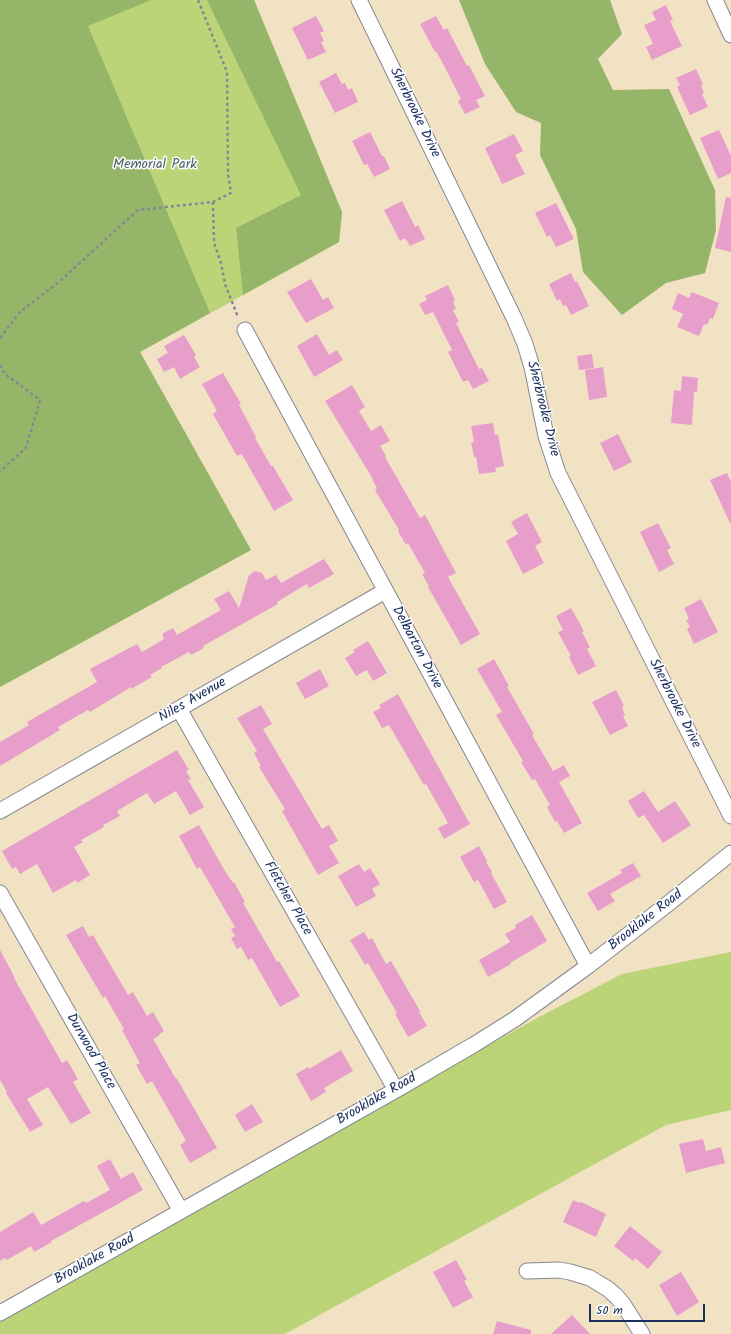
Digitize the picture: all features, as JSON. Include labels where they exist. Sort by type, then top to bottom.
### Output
[{"type":"street","name":"Sherbrooke Drive","points":[[359,0],[514,318],[525,344],[532,367],[546,436],[558,473],[731,816]]},
{"type":"street","points":[[715,0],[731,35]]},
{"type":"street","name":"Delbarton Drive","points":[[245,330],[588,966]]},
{"type":"street","name":"Niles Avenue","points":[[0,811],[385,591]]},
{"type":"street","name":"Fletcher Place","points":[[179,709],[396,1090]]},
{"type":"street","name":"Brooklake Road","points":[[0,1313],[396,1090],[515,1019],[588,966],[731,853]]},
{"type":"street","name":"Durwood Place","points":[[0,893],[181,1211]]},
{"type":"street","points":[[527,1271],[559,1270],[590,1278],[608,1289],[616,1296],[623,1304],[642,1334]]},
{"type":"path","points":[[0,338],[20,312],[60,281],[138,210],[213,202],[231,193],[228,174],[227,72],[198,0]]},
{"type":"path","points":[[213,202],[214,243],[221,263],[225,284],[236,315],[245,330]]},
{"type":"path","points":[[0,365],[5,374],[40,400],[26,448],[0,471]]},
{"type":"green space","name":"Memorial Park","points":[[0,0],[254,0],[342,212],[339,242],[140,352],[251,550],[0,687]]},
{"type":"green space","name":"Memorial Park","points":[[0,0],[151,0],[88,26],[210,313],[140,352],[251,550],[0,687]]},
{"type":"green space","points":[[207,0],[254,0],[342,212],[339,242],[243,295],[236,228],[301,195]]},
{"type":"green space","points":[[459,0],[610,0],[622,34],[598,59],[613,90],[669,89],[715,190],[716,230],[705,273],[666,283],[622,315],[583,272],[576,229],[540,155],[541,123],[516,112],[485,64]]},
{"type":"green space","points":[[731,952],[731,1110],[666,1125],[285,1334],[0,1334],[0,1318],[539,1017],[622,974]]},
{"type":"building","points":[[666,5],[673,20],[670,21],[682,46],[652,60],[646,47],[653,44],[644,25],[656,20],[652,12]]},
{"type":"building","points":[[316,16],[324,31],[320,33],[324,41],[321,42],[326,52],[308,60],[292,28]]},
{"type":"building","points":[[436,16],[444,30],[447,28],[485,96],[476,100],[480,107],[465,114],[458,101],[461,99],[420,24]]},
{"type":"building","points":[[696,69],[703,84],[701,86],[704,93],[702,94],[708,107],[690,115],[677,87],[680,85],[676,78]]},
{"type":"building","points":[[336,73],[342,84],[345,83],[348,90],[352,88],[358,102],[335,113],[319,82]]},
{"type":"building","points":[[719,130],[731,156],[731,173],[718,179],[700,138]]},
{"type":"building","points":[[370,132],[390,169],[374,177],[367,164],[364,165],[352,141]]},
{"type":"building","points":[[514,134],[523,151],[515,155],[525,174],[502,184],[485,148]]},
{"type":"building","points":[[726,197],[731,198],[731,252],[715,248]]},
{"type":"building","points":[[402,201],[415,227],[418,225],[425,239],[410,246],[405,238],[400,241],[384,210]]},
{"type":"building","points":[[556,203],[574,239],[556,247],[550,235],[547,237],[535,213]]},
{"type":"building","points":[[571,273],[575,282],[577,281],[589,306],[571,315],[566,305],[563,306],[560,299],[557,301],[549,284]]},
{"type":"building","points":[[311,279],[323,300],[328,297],[334,308],[306,323],[287,292]]},
{"type":"building","points":[[448,285],[455,300],[453,302],[456,309],[453,310],[459,322],[456,323],[479,369],[482,368],[489,381],[473,389],[468,380],[463,382],[448,352],[452,350],[433,312],[425,315],[419,304],[427,300],[425,296]]},
{"type":"building","points":[[692,292],[719,303],[713,319],[710,318],[707,325],[704,324],[699,336],[677,327],[683,314],[672,309],[678,293],[689,298]]},
{"type":"building","points":[[317,334],[329,355],[337,350],[343,360],[314,377],[297,346]]},
{"type":"building","points":[[184,335],[196,355],[194,357],[200,367],[180,379],[174,367],[164,372],[157,359],[168,353],[164,346]]},
{"type":"building","points":[[592,354],[594,368],[579,370],[577,356]]},
{"type":"building","points":[[603,367],[607,397],[589,400],[585,370]]},
{"type":"building","points":[[223,373],[241,404],[239,405],[256,437],[255,438],[293,500],[274,511],[244,458],[241,454],[237,456],[213,414],[217,411],[202,384]]},
{"type":"building","points":[[682,376],[698,378],[697,392],[694,392],[692,425],[671,423],[674,390],[681,391]]},
{"type":"building","points":[[352,385],[365,407],[359,411],[371,431],[381,425],[390,441],[380,446],[386,456],[385,457],[420,518],[425,515],[456,573],[448,577],[480,634],[461,645],[428,587],[429,586],[422,574],[425,573],[408,543],[406,545],[398,531],[399,530],[375,490],[377,488],[373,479],[325,401]]},
{"type":"building","points":[[493,423],[495,435],[498,435],[504,466],[495,468],[496,472],[479,474],[476,457],[474,457],[471,442],[474,442],[471,426]]},
{"type":"building","points":[[618,434],[632,462],[614,471],[600,443]]},
{"type":"building","points":[[727,473],[731,482],[731,525],[710,480]]},
{"type":"building","points":[[527,513],[542,542],[535,546],[544,563],[523,574],[506,541],[518,534],[511,522]]},
{"type":"building","points":[[658,523],[671,548],[667,550],[674,564],[659,572],[640,532]]},
{"type":"building","points":[[324,559],[334,574],[309,588],[307,584],[277,602],[278,604],[203,646],[204,648],[191,655],[189,652],[161,667],[162,668],[150,675],[152,677],[131,689],[131,687],[90,712],[88,710],[58,727],[60,730],[0,766],[0,742],[29,725],[27,722],[97,682],[90,669],[137,644],[142,652],[164,639],[162,634],[173,628],[177,635],[221,610],[214,599],[229,591],[239,608],[249,575],[255,571],[262,573],[266,580],[276,575],[281,583]]},
{"type":"building","points":[[701,599],[718,632],[694,644],[687,629],[690,627],[686,620],[689,619],[684,608]]},
{"type":"building","points":[[571,608],[584,631],[582,632],[590,647],[587,649],[596,666],[578,675],[569,657],[571,656],[558,632],[563,630],[556,616]]},
{"type":"building","points":[[368,641],[387,673],[373,681],[367,670],[356,676],[345,658],[355,652],[353,650]]},
{"type":"building","points":[[494,659],[509,686],[507,687],[534,734],[532,735],[553,771],[564,765],[570,776],[559,782],[582,823],[564,833],[557,821],[555,822],[547,807],[550,805],[535,779],[532,780],[521,762],[523,761],[496,715],[502,712],[477,669]]},
{"type":"building","points":[[320,669],[329,686],[305,699],[296,683]]},
{"type":"building","points":[[616,690],[624,706],[622,707],[625,715],[623,716],[628,726],[610,735],[592,702]]},
{"type":"building","points":[[398,694],[470,824],[444,839],[438,828],[448,823],[426,784],[424,785],[389,725],[382,728],[373,712],[381,708],[379,705]]},
{"type":"building","points":[[261,705],[272,724],[263,729],[322,829],[329,825],[338,841],[329,846],[339,863],[318,875],[282,811],[285,809],[259,767],[261,766],[254,753],[257,751],[237,718]]},
{"type":"building","points":[[177,750],[189,770],[186,771],[191,779],[188,780],[204,807],[190,815],[176,791],[154,804],[147,793],[117,811],[120,816],[103,825],[104,827],[81,840],[83,842],[74,847],[90,875],[77,883],[76,880],[53,893],[37,864],[20,874],[16,867],[12,869],[2,851]]},
{"type":"building","points":[[644,791],[658,812],[675,801],[691,825],[663,843],[644,815],[638,818],[628,801]]},
{"type":"building","points":[[199,825],[225,871],[233,883],[234,882],[245,902],[243,903],[277,962],[279,961],[300,996],[280,1007],[252,958],[248,960],[241,947],[237,949],[231,938],[235,936],[231,929],[235,927],[200,867],[197,869],[179,836]]},
{"type":"building","points":[[479,846],[492,872],[491,873],[507,902],[494,909],[478,880],[474,882],[460,857]]},
{"type":"building","points":[[633,863],[641,876],[610,894],[615,901],[598,911],[587,893],[622,873],[620,870]]},
{"type":"building","points":[[359,864],[364,872],[370,868],[380,884],[372,889],[376,896],[356,907],[338,876]]},
{"type":"building","points":[[532,915],[547,941],[488,977],[479,960],[510,942],[505,934],[516,928],[515,925]]},
{"type":"building","points":[[83,926],[89,937],[93,935],[128,995],[133,992],[147,1016],[153,1012],[164,1031],[153,1039],[217,1148],[190,1163],[180,1145],[186,1141],[152,1081],[147,1084],[136,1065],[140,1063],[122,1030],[124,1029],[105,996],[103,998],[66,935]]},
{"type":"building","points":[[364,932],[369,940],[372,938],[386,964],[391,961],[427,1026],[408,1037],[395,1014],[397,1013],[368,963],[365,965],[350,940]]},
{"type":"building","points":[[0,950],[62,1063],[67,1060],[78,1079],[73,1082],[91,1113],[71,1124],[48,1087],[27,1099],[43,1125],[30,1132],[6,1093],[7,1092],[0,1080]]},
{"type":"building","points":[[341,1050],[353,1071],[324,1088],[326,1092],[311,1101],[296,1074],[308,1067],[309,1069]]},
{"type":"building","points":[[252,1104],[263,1122],[245,1132],[235,1115]]},
{"type":"building","points":[[703,1139],[706,1151],[721,1147],[725,1163],[686,1173],[679,1144]]},
{"type":"building","points":[[110,1159],[121,1179],[133,1172],[143,1190],[34,1252],[31,1246],[7,1260],[5,1258],[0,1261],[0,1232],[33,1212],[41,1225],[84,1201],[86,1203],[110,1190],[97,1166]]},
{"type":"building","points":[[573,1200],[580,1203],[581,1202],[606,1214],[596,1237],[563,1222]]},
{"type":"building","points":[[630,1226],[662,1252],[648,1269],[635,1258],[633,1261],[614,1246]]},
{"type":"building","points":[[456,1260],[467,1280],[464,1281],[473,1297],[453,1308],[433,1272]]},
{"type":"building","points":[[681,1272],[699,1302],[677,1316],[659,1285]]},
{"type":"building","points":[[572,1315],[590,1334],[551,1334]]},
{"type":"building","points":[[497,1321],[531,1330],[531,1334],[493,1334]]}]
